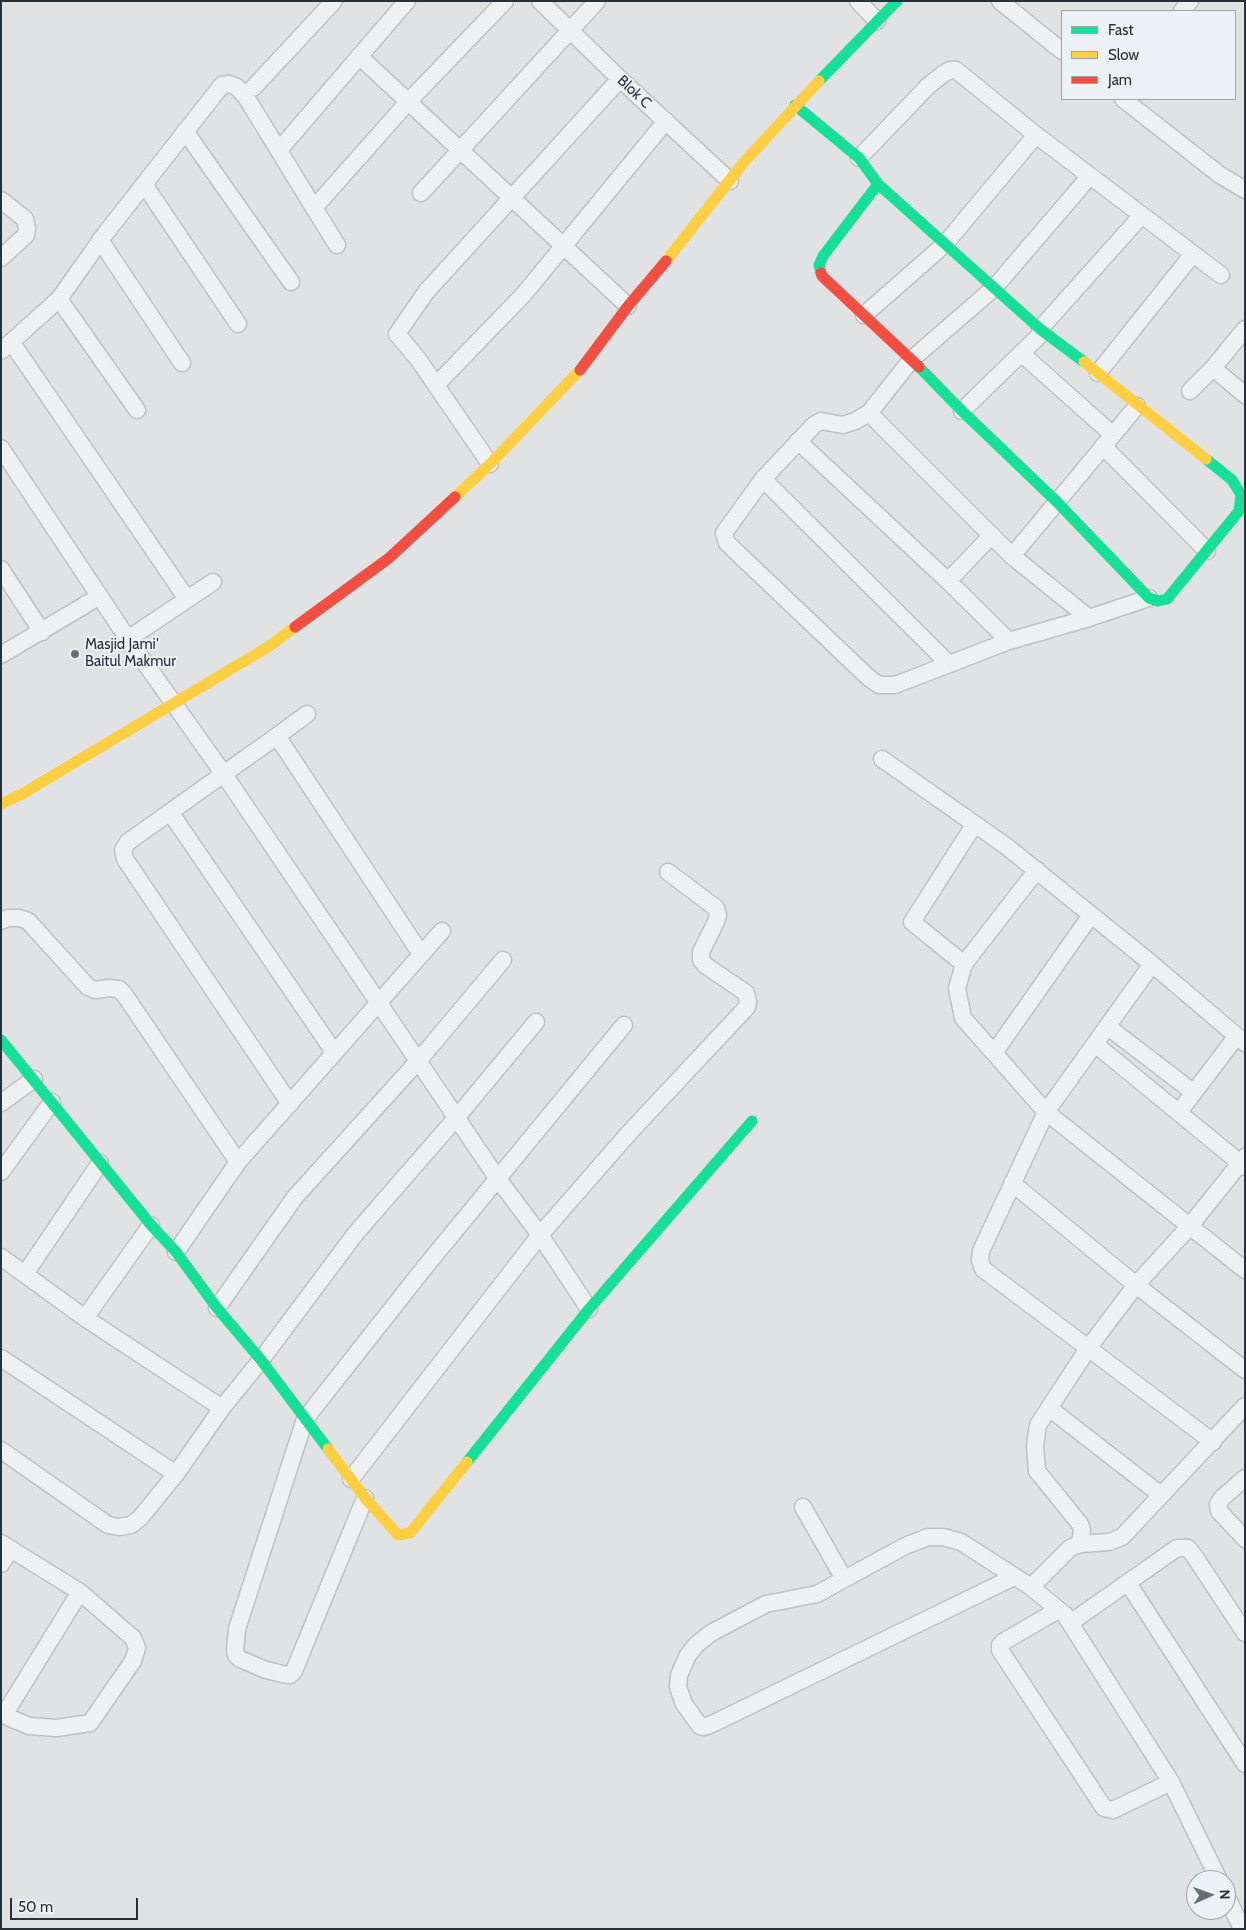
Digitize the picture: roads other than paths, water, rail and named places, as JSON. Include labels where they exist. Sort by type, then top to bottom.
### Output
[{"type":"street","points":[[253,88],[334,1]]},
{"type":"street","points":[[279,150],[407,1]]},
{"type":"street","points":[[314,208],[408,102],[505,1]]},
{"type":"street","name":"Blok C","points":[[540,1],[620,79],[730,181]]},
{"type":"street","points":[[421,193],[572,31],[597,1]]},
{"type":"street","points":[[858,1],[878,21]]},
{"type":"street","points":[[1,804],[14,799],[268,647],[388,558],[490,464],[580,370],[628,306],[680,246],[730,181],[795,105],[897,1]]},
{"type":"street","points":[[1000,1],[1061,50]]},
{"type":"street","points":[[359,56],[628,306]]},
{"type":"street","points":[[859,158],[928,86],[950,70],[956,70],[1036,136],[1221,275]]},
{"type":"street","points":[[490,464],[418,359],[397,334],[426,292],[620,79]]},
{"type":"street","points":[[186,599],[7,347],[59,299],[100,240],[222,84],[237,86],[246,97],[337,245]]},
{"type":"street","points":[[1124,100],[1220,175],[1245,190]]},
{"type":"street","points":[[795,105],[859,158],[878,184],[1041,330],[1232,480],[1241,495],[1239,511],[1167,599],[1158,601],[1149,598],[1057,502],[962,411],[912,359],[822,276],[819,265],[823,256],[878,184]]},
{"type":"street","points":[[436,385],[524,294],[666,121]]},
{"type":"street","points":[[186,131],[291,282]]},
{"type":"street","points":[[864,315],[945,244],[1036,136]]},
{"type":"street","points":[[1090,176],[994,288],[912,359],[869,413],[843,425],[822,421],[814,425],[764,479],[724,533],[727,543],[861,672],[879,685],[895,685],[1009,641],[1089,618],[1149,598]]},
{"type":"street","points":[[144,184],[238,324]]},
{"type":"street","points":[[1,200],[25,219],[28,228],[26,234],[1,258]]},
{"type":"street","points":[[962,411],[1021,352],[1142,215]]},
{"type":"street","points":[[100,240],[182,363]]},
{"type":"street","points":[[1098,373],[1192,254]]},
{"type":"street","points":[[59,299],[137,410]]},
{"type":"street","points":[[1190,391],[1213,368],[1245,329]]},
{"type":"street","points":[[1021,352],[1108,440],[1207,551]]},
{"type":"street","points":[[1213,368],[1245,395]]},
{"type":"street","points":[[1012,556],[1137,406]]},
{"type":"street","points":[[869,413],[1012,556],[1089,618]]},
{"type":"street","points":[[798,441],[1009,641]]},
{"type":"street","points":[[1,448],[128,639],[223,773],[589,1309]]},
{"type":"street","points":[[764,479],[949,664]]},
{"type":"street","points":[[948,582],[992,535]]},
{"type":"street","points":[[1,569],[42,632]]},
{"type":"street","points":[[128,639],[213,582]]},
{"type":"street","points":[[1,655],[100,596]]},
{"type":"street","points":[[290,1104],[125,859],[123,850],[128,842],[307,714]]},
{"type":"street","points":[[277,736],[421,954]]},
{"type":"street","points":[[882,759],[1037,870],[1241,1040],[1193,1092],[1179,1112]]},
{"type":"street","points":[[170,812],[334,1052]]},
{"type":"street","points":[[964,964],[912,922],[974,825]]},
{"type":"street","points":[[1037,870],[964,964],[957,988],[963,1018],[1046,1112],[1245,1270]]},
{"type":"street","points":[[351,1479],[540,1235],[629,1133],[747,1007],[746,993],[705,965],[701,960],[701,952],[716,922],[718,915],[716,908],[668,872]]},
{"type":"street","points":[[994,1053],[1091,915]]},
{"type":"street","points":[[1,921],[8,918],[19,918],[28,921],[88,987],[95,990],[119,989],[124,994],[238,1162]]},
{"type":"street","points":[[176,1252],[238,1162],[442,931]]},
{"type":"street","points":[[217,1308],[295,1197],[419,1060],[503,960]]},
{"type":"street","points":[[1152,964],[1046,1112],[980,1251],[980,1260],[983,1269],[1213,1442]]},
{"type":"street","points":[[1,1450],[108,1525],[119,1527],[131,1525],[140,1518],[176,1474],[222,1408],[261,1360],[356,1233],[457,1117],[536,1022]]},
{"type":"street","points":[[365,1498],[290,1676],[266,1670],[240,1659],[234,1650],[237,1629],[305,1419],[425,1267],[624,1025]]},
{"type":"street","points":[[1108,1027],[1193,1092]]},
{"type":"street","points":[[1,1040],[151,1225],[176,1252],[217,1308],[261,1360],[365,1498],[398,1535],[410,1533],[589,1309],[752,1121]]},
{"type":"street","points":[[1080,1544],[1082,1536],[1080,1524],[1037,1471],[1035,1446],[1038,1426],[1088,1347],[1136,1285],[1189,1227],[1243,1163],[1095,1044]]},
{"type":"street","points":[[1,1103],[34,1079]]},
{"type":"street","points":[[1,1172],[52,1102]]},
{"type":"street","points":[[25,1274],[100,1163]]},
{"type":"street","points":[[1012,1183],[1136,1285],[1245,1370]]},
{"type":"street","points":[[85,1318],[151,1225]]},
{"type":"street","points":[[1,1257],[85,1318],[222,1408]]},
{"type":"street","points":[[1,1358],[176,1474]]},
{"type":"street","points":[[1033,1584],[1070,1548],[1080,1544],[1110,1542],[1122,1537],[1245,1406]]},
{"type":"street","points":[[1049,1408],[1160,1495]]},
{"type":"street","points":[[1245,1478],[1222,1498],[1218,1504],[1219,1510],[1245,1539]]},
{"type":"street","points":[[803,1506],[844,1579]]},
{"type":"street","points":[[1014,1577],[710,1726],[700,1726],[684,1704],[678,1687],[679,1675],[688,1655],[696,1645],[717,1630],[766,1604],[817,1594],[905,1546],[928,1537],[943,1537],[961,1542],[1014,1577],[1033,1584],[1065,1616],[1171,1782],[1214,1870]]},
{"type":"street","points":[[1,1564],[6,1546],[80,1592],[133,1638],[137,1648],[132,1661],[90,1723],[56,1728],[29,1726],[3,1714],[80,1592]]},
{"type":"street","points":[[1070,1623],[1177,1548],[1188,1548],[1242,1622]]},
{"type":"street","points":[[1128,1583],[1245,1764]]},
{"type":"street","points":[[1058,1610],[1003,1642],[1000,1645],[1000,1650],[1104,1808],[1113,1810],[1171,1782]]},
{"type":"street","points":[[1236,1916],[1242,1929]]},
{"type":"place","name":"Masjid Jami' Baitul Makmur","points":[[75,654]]}]
